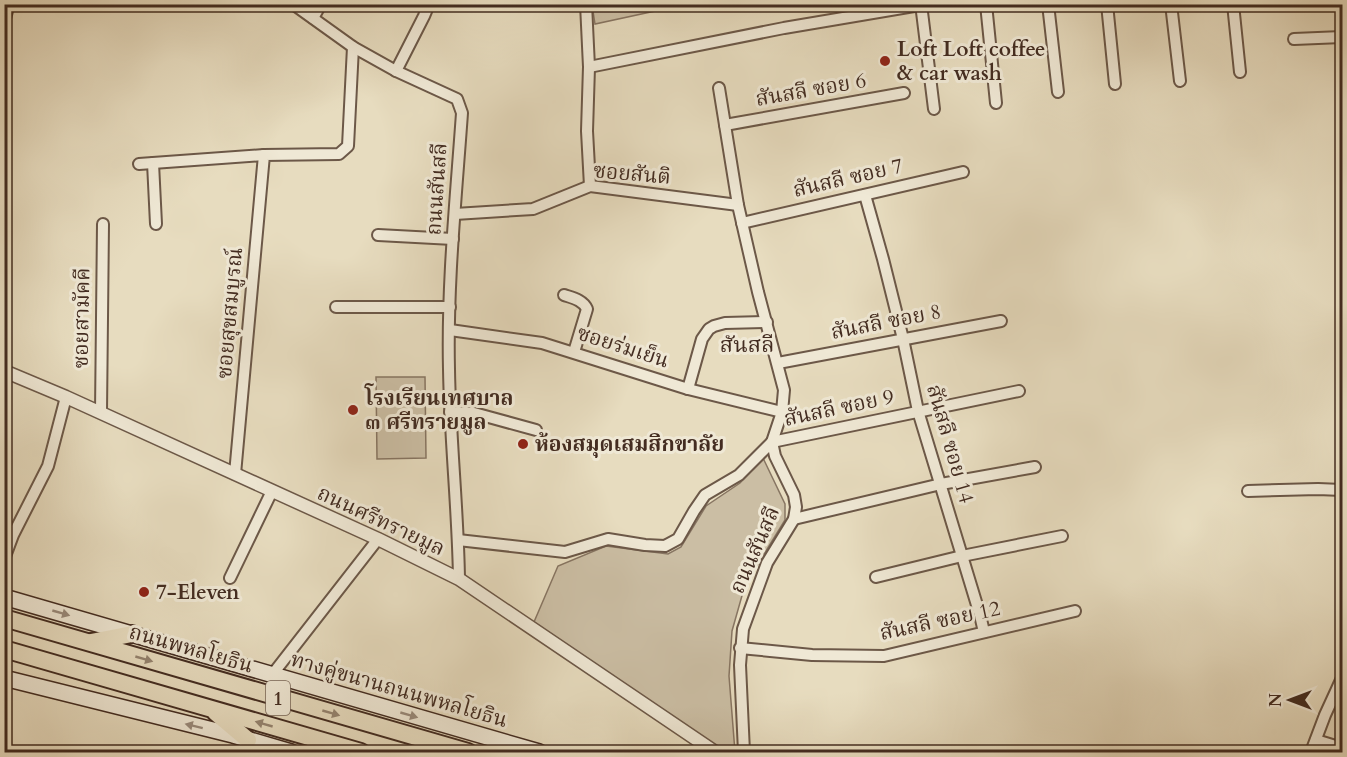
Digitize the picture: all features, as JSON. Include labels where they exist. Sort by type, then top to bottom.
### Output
[{"type":"main road","name":"ทางคู่ขนานถนนพหลโยธิน","points":[[4,597],[539,753]]},
{"type":"main road","name":"ถนนพหลโยธิน","points":[[4,618],[468,753]]},
{"type":"main road","points":[[87,643],[132,634]]},
{"type":"main road","name":"1","points":[[9,653],[361,753]]},
{"type":"main road","name":"1","points":[[4,678],[291,753]]},
{"type":"main road","points":[[210,709],[248,740]]},
{"type":"street","points":[[4,22],[9,4]]},
{"type":"street","name":"ถนนสันสลี","points":[[293,4],[353,47],[396,71],[457,99],[462,113],[453,239],[449,367],[459,579]]},
{"type":"street","points":[[313,18],[321,4]]},
{"type":"street","points":[[396,71],[429,4]]},
{"type":"street","points":[[586,4],[590,186]]},
{"type":"street","points":[[986,4],[996,103]]},
{"type":"street","points":[[1048,4],[1058,92]]},
{"type":"street","points":[[1107,4],[1115,84]]},
{"type":"street","points":[[1171,4],[1180,81]]},
{"type":"street","points":[[1233,4],[1240,72]]},
{"type":"street","points":[[589,67],[784,28],[923,5],[934,109]]},
{"type":"street","points":[[1294,39],[1342,37]]},
{"type":"street","points":[[139,164],[264,155],[339,154],[348,146],[353,47]]},
{"type":"street","points":[[458,540],[565,552],[608,539],[665,546],[678,539],[705,495],[739,475],[772,442],[782,412],[784,390],[738,205],[719,88]]},
{"type":"street","name":"สันสลี ซอย 6","points":[[725,125],[904,93]]},
{"type":"street","name":"ซอยสุขสมบูรณ์","points":[[235,474],[264,155]]},
{"type":"street","points":[[153,163],[156,224]]},
{"type":"street","name":"สันสลี ซอย 7","points":[[742,223],[963,172]]},
{"type":"street","name":"ซอยสันติ","points":[[455,214],[533,209],[590,186],[738,205]]},
{"type":"street","name":"สันสลี ซอย 14","points":[[865,195],[903,339],[918,411],[984,632]]},
{"type":"street","name":"ซอยสามัคคี","points":[[100,412],[103,224]]},
{"type":"street","points":[[378,235],[453,239]]},
{"type":"street","points":[[564,295],[580,301],[587,309],[574,352]]},
{"type":"street","points":[[336,307],[450,307]]},
{"type":"street","name":"สันสลี ซอย 8","points":[[778,363],[1001,321]]},
{"type":"street","points":[[688,389],[702,339],[709,329],[725,323],[767,322]]},
{"type":"street","name":"ซอยร่มเย็น","points":[[450,330],[543,343],[688,389],[782,412]]},
{"type":"street","name":"ถนนศรีทรายมูล","points":[[4,371],[100,412],[378,539],[459,579],[715,753]]},
{"type":"street","name":"สันสลี ซอย 9","points":[[772,442],[1019,391]]},
{"type":"street","points":[[4,559],[13,535],[48,466],[66,397]]},
{"type":"street","points":[[450,412],[474,413],[536,430]]},
{"type":"street","name":"ถนนสันสลี","points":[[744,753],[740,665],[743,628],[767,563],[794,519],[796,507],[794,495],[775,456],[772,442]]},
{"type":"street","points":[[794,519],[941,484],[1035,467]]},
{"type":"street","points":[[1248,491],[1342,490]]},
{"type":"street","points":[[230,578],[272,491]]},
{"type":"street","points":[[876,577],[962,556],[1062,536]]},
{"type":"street","points":[[272,675],[378,539]]},
{"type":"street","name":"สันสลี ซอย 12","points":[[740,648],[812,655],[884,656],[1075,611]]},
{"type":"street","points":[[1311,753],[1342,678]]},
{"type":"street","points":[[1316,741],[1342,748]]},
{"type":"shaded area","points":[[592,4],[683,5],[595,24]]},
{"type":"shaded area","points":[[376,377],[425,377],[426,458],[377,459]]},
{"type":"shaded area","points":[[763,458],[785,504],[785,520],[745,585],[732,631],[729,676],[735,752],[724,752],[534,622],[558,566],[606,546],[668,554],[681,547],[706,506],[740,483]]},
{"type":"place","name":"Loft Loft coffee & car wash","points":[[885,61]]},
{"type":"place","name":"โรงเรียนเทศบาล ๓ ศรีทรายมูล","points":[[353,410]]},
{"type":"place","name":"ห้องสมุดเสมสิกขาลัย","points":[[523,444]]},
{"type":"place","name":"7-Eleven","points":[[144,592]]},
{"type":"district","name":"สันสลี","points":[[747,345]]}]
